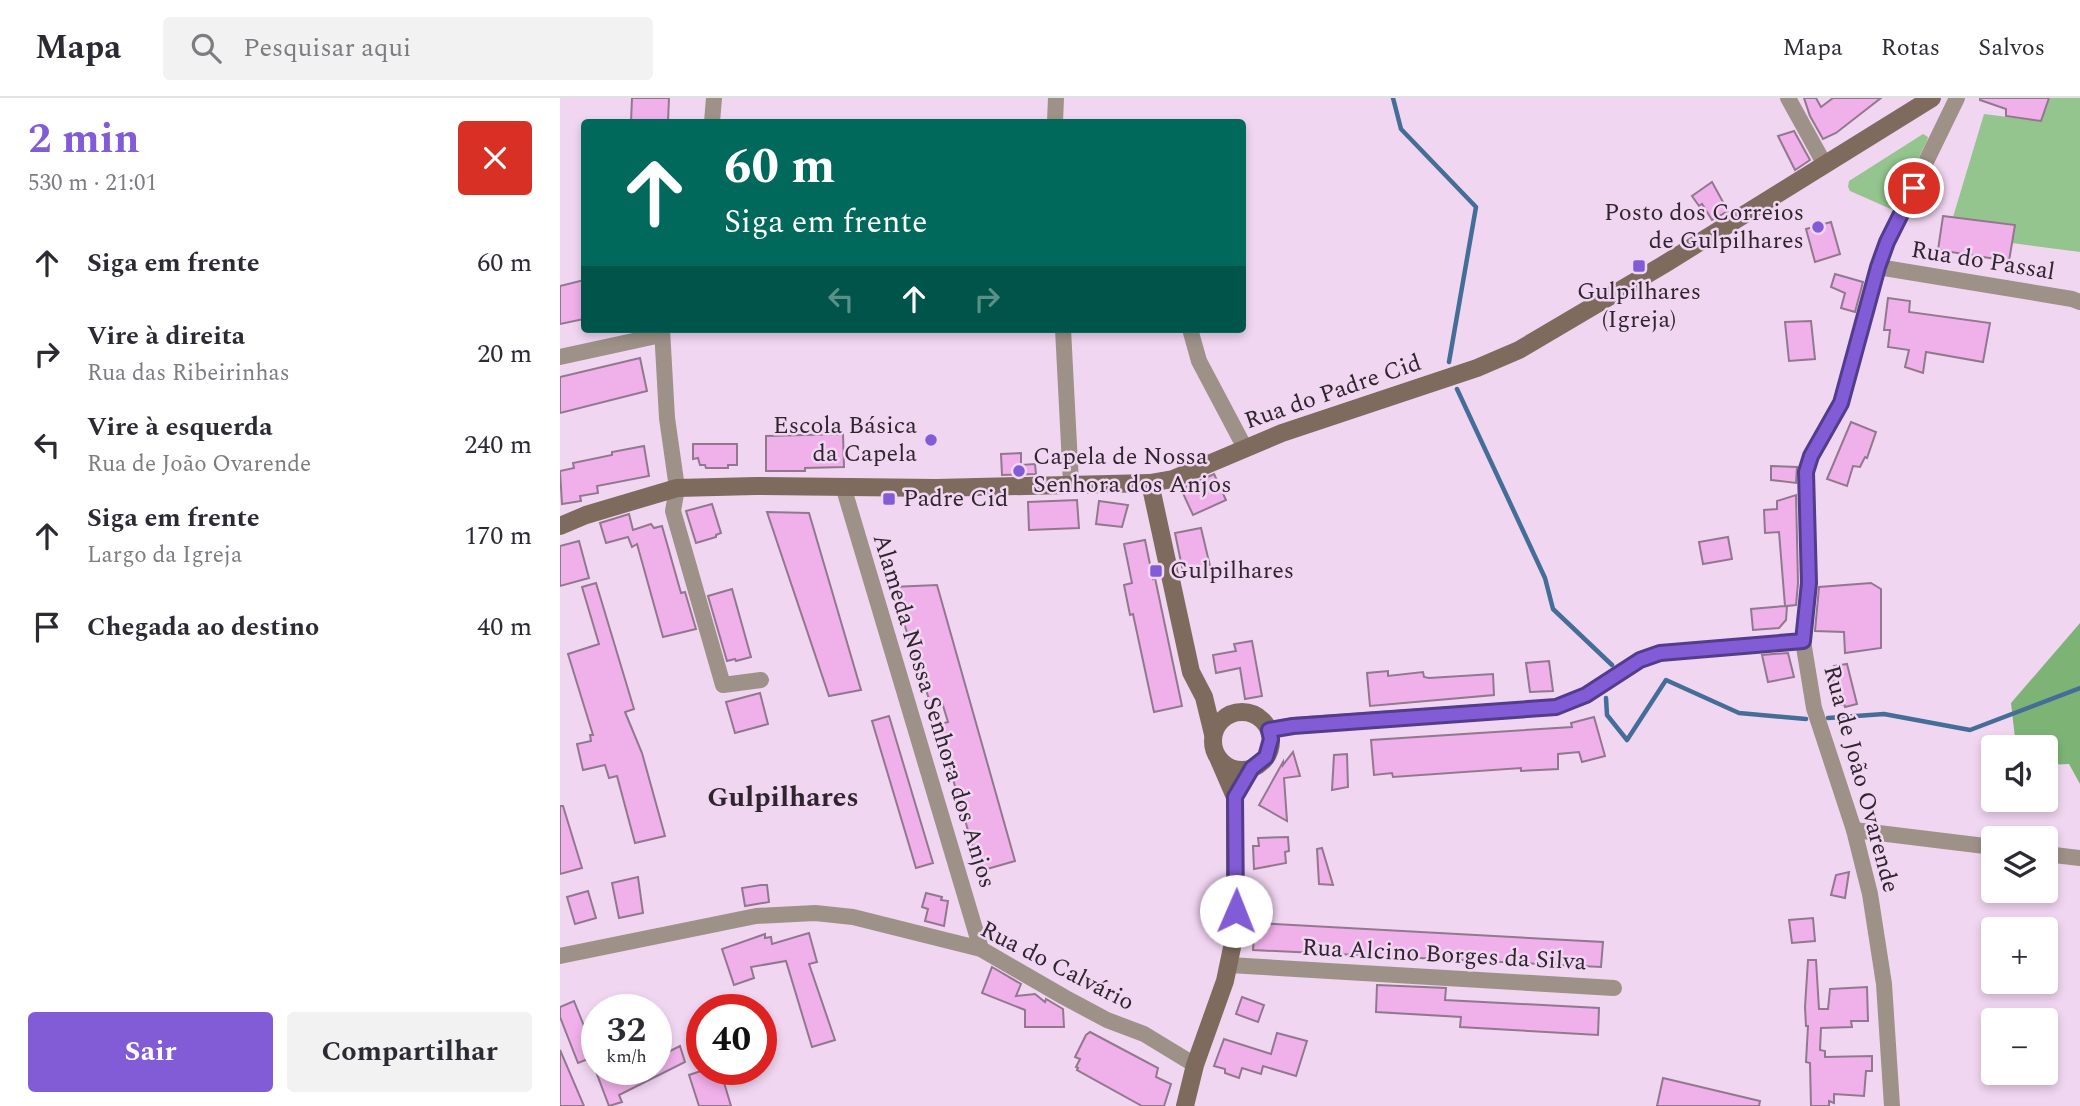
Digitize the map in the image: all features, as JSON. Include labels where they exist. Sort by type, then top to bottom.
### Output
[{"type":"street","points":[[712,119],[714,98]]},
{"type":"street","points":[[1055,119],[1056,98]]},
{"type":"street","points":[[1788,98],[1825,165]]},
{"type":"street","name":"Rua do Padre Cid","points":[[560,526],[586,515],[677,488],[936,488],[1150,484],[1173,479],[1282,433],[1477,368],[1519,350],[1588,311],[1932,98]]},
{"type":"street","name":"Rua de João Ovarende","points":[[1892,1106],[1884,984],[1870,894],[1854,830],[1814,708],[1803,641],[1809,583],[1806,472],[1811,456],[1841,403],[1887,242],[1957,98]]},
{"type":"street","name":"Rua do Passal","points":[[1878,267],[2080,302]]},
{"type":"street","points":[[560,357],[657,333]]},
{"type":"street","points":[[661,333],[667,418],[677,488],[673,511],[723,685],[761,680]]},
{"type":"street","points":[[1063,333],[1071,484]]},
{"type":"street","points":[[1191,333],[1199,361],[1245,448]]},
{"type":"street","points":[[1150,484],[1191,672],[1204,697],[1213,734],[1212,743],[1235,797],[1235,933],[1229,965],[1195,1065],[1185,1106]]},
{"type":"street","name":"Alameda Nossa Senhora dos Anjos","points":[[843,486],[981,949]]},
{"type":"street","points":[[1269,730],[1556,707],[1586,695],[1640,660],[1660,653],[1803,641]]},
{"type":"street","points":[[1204,697],[1257,716],[1269,730],[1271,739],[1266,757],[1252,768],[1235,797]]},
{"type":"street","points":[[1213,734],[1223,719],[1240,712]]},
{"type":"street","points":[[1219,760],[1234,769],[1252,768]]},
{"type":"street","points":[[1854,830],[1981,846]]},
{"type":"street","points":[[2058,855],[2080,858]]},
{"type":"street","name":"Rua do Calvário","points":[[560,956],[757,916],[815,913],[853,917],[981,949],[1107,1020],[1144,1034],[1195,1065]]},
{"type":"street","name":"Rua Alcino Borges da Silva","points":[[1229,965],[1614,988]]},
{"type":"green space","points":[[2049,98],[2080,98],[2080,252],[2012,243],[2015,225],[1953,217],[1984,114],[2041,121]]},
{"type":"green space","points":[[1923,134],[1928,137],[1927,141],[1893,210],[1850,191],[1849,181]]},
{"type":"green space","points":[[2080,623],[2080,784],[2069,764],[2058,764],[2058,735],[2015,735],[2011,703]]},
{"type":"building","points":[[632,98],[669,98],[668,119],[631,119]]},
{"type":"building","points":[[1804,98],[1816,98],[1821,107],[1833,98],[1881,98],[1836,133],[1823,139],[1810,116]]},
{"type":"building","points":[[1980,98],[2049,98],[2041,121],[2006,116],[2006,109]]},
{"type":"building","points":[[1794,131],[1810,160],[1795,170],[1778,136]]},
{"type":"building","points":[[1712,182],[1728,211],[1712,220],[1702,204],[1699,206],[1692,196]]},
{"type":"building","points":[[1943,216],[2015,225],[2009,261],[1938,250]]},
{"type":"building","points":[[1831,222],[1840,254],[1815,262],[1806,229]]},
{"type":"building","points":[[1835,274],[1863,282],[1855,312],[1841,308],[1845,293],[1831,287]]},
{"type":"building","points":[[581,281],[581,320],[560,324],[560,286]]},
{"type":"building","points":[[1888,298],[1910,301],[1909,312],[1990,323],[1983,362],[1926,352],[1923,373],[1905,367],[1909,350],[1888,347],[1890,330],[1884,330]]},
{"type":"building","points":[[1811,321],[1815,359],[1789,361],[1785,322]]},
{"type":"building","points":[[640,358],[647,391],[560,413],[560,377]]},
{"type":"building","points":[[1851,422],[1876,432],[1867,458],[1865,457],[1860,467],[1853,466],[1847,486],[1827,479]]},
{"type":"building","points":[[843,434],[844,467],[766,471],[766,436]]},
{"type":"building","points":[[693,444],[737,444],[737,465],[728,465],[728,468],[706,468],[705,465],[700,465],[698,458],[693,459]]},
{"type":"building","points":[[644,446],[649,476],[597,486],[598,493],[580,496],[581,501],[562,504],[560,471],[574,468],[573,463]]},
{"type":"building","name":"Capela de Nossa Senhora dos Anjos","points":[[1021,453],[1021,465],[1035,464],[1036,474],[1002,475],[1001,454]]},
{"type":"building","points":[[1771,466],[1797,467],[1796,483],[1771,480]]},
{"type":"building","points":[[1214,474],[1226,500],[1193,515],[1181,489]]},
{"type":"building","points":[[1796,495],[1796,605],[1787,606],[1786,620],[1779,628],[1753,630],[1751,609],[1785,606],[1779,532],[1765,533],[1764,510],[1777,509],[1777,501]]},
{"type":"building","points":[[1077,500],[1079,528],[1029,530],[1028,502]]},
{"type":"building","points":[[1099,501],[1128,505],[1122,527],[1096,524]]},
{"type":"building","points":[[712,504],[721,533],[696,543],[686,511]]},
{"type":"building","points":[[767,512],[809,513],[861,690],[829,696]]},
{"type":"building","points":[[629,514],[633,530],[651,524],[654,528],[662,526],[681,593],[685,592],[696,629],[663,637],[637,544],[632,547],[628,537],[606,543],[600,523]]},
{"type":"building","points":[[1201,528],[1210,566],[1183,572],[1175,533]]},
{"type":"building","points":[[1728,537],[1732,559],[1703,564],[1699,542]]},
{"type":"building","points":[[1145,540],[1182,706],[1154,712],[1124,585],[1132,583],[1124,544]]},
{"type":"building","points":[[579,541],[589,578],[560,586],[560,546]]},
{"type":"building","points":[[596,583],[634,709],[625,712],[642,753],[665,836],[635,843],[617,776],[609,778],[605,765],[583,770],[577,744],[591,741],[590,735],[593,735],[568,654],[599,644],[582,587]]},
{"type":"building","points":[[1871,583],[1881,589],[1881,648],[1845,653],[1844,632],[1815,631],[1819,587]]},
{"type":"building","points":[[937,585],[1015,861],[980,871],[937,725],[948,722],[941,699],[930,702],[892,587]]},
{"type":"building","points":[[732,589],[751,657],[727,661],[708,596]]},
{"type":"building","points":[[1252,641],[1262,696],[1245,699],[1240,668],[1216,673],[1213,655],[1236,651],[1234,644]]},
{"type":"building","points":[[1788,653],[1794,677],[1768,682],[1762,655]]},
{"type":"building","points":[[1549,661],[1553,691],[1530,692],[1526,663]]},
{"type":"building","points":[[1847,664],[1857,704],[1845,707],[1844,704],[1839,705],[1830,670],[1835,669],[1834,666]]},
{"type":"building","points":[[1388,671],[1388,676],[1423,672],[1424,677],[1429,678],[1493,674],[1494,695],[1370,706],[1367,673]]},
{"type":"building","points":[[760,693],[768,724],[735,733],[726,702]]},
{"type":"building","points":[[889,716],[933,863],[916,868],[872,721]]},
{"type":"building","points":[[1594,717],[1605,756],[1582,762],[1579,752],[1558,754],[1558,769],[1521,771],[1521,768],[1393,777],[1392,773],[1374,775],[1371,740],[1572,727],[1571,723]]},
{"type":"building","points":[[1293,752],[1300,776],[1284,778],[1287,821],[1259,805],[1283,762],[1283,765]]},
{"type":"building","points":[[1347,754],[1348,787],[1332,790],[1334,755]]},
{"type":"building","points":[[560,806],[563,806],[582,868],[560,874]]},
{"type":"building","points":[[1288,837],[1286,863],[1254,869],[1253,846],[1259,846],[1258,838]]},
{"type":"building","points":[[1322,848],[1333,885],[1319,884],[1317,849]]},
{"type":"building","points":[[1849,872],[1845,898],[1831,895],[1836,875]]},
{"type":"building","points":[[638,877],[643,913],[619,918],[612,883]]},
{"type":"building","points":[[767,885],[769,902],[745,906],[742,888]]},
{"type":"building","points":[[588,891],[596,918],[575,924],[567,897]]},
{"type":"building","points":[[926,893],[948,901],[944,926],[925,921],[928,909],[922,907]]},
{"type":"building","points":[[1813,918],[1815,941],[1792,943],[1789,920]]},
{"type":"building","points":[[1255,923],[1603,942],[1601,967],[1253,950]]},
{"type":"building","points":[[809,933],[817,962],[809,964],[835,1040],[812,1047],[786,961],[751,967],[754,978],[734,985],[722,949],[765,934],[765,938],[771,937],[772,944]]},
{"type":"building","points":[[1808,960],[1816,960],[1819,1009],[1828,1009],[1830,989],[1867,987],[1868,1021],[1851,1021],[1852,1027],[1821,1028],[1820,1050],[1825,1051],[1825,1057],[1872,1056],[1872,1071],[1866,1071],[1864,1096],[1834,1094],[1834,1103],[1829,1101],[1829,1106],[1811,1106],[1810,1063],[1806,1062]]},
{"type":"building","points":[[992,967],[1021,984],[1016,996],[1035,994],[1045,1002],[1046,999],[1063,1009],[1064,1027],[1025,1027],[1025,1010],[982,993]]},
{"type":"building","points":[[1377,985],[1446,988],[1445,1000],[1599,1008],[1598,1035],[1460,1027],[1461,1017],[1376,1012]]},
{"type":"building","points":[[1242,997],[1264,1005],[1258,1022],[1236,1014]]},
{"type":"building","points":[[574,1001],[581,1018],[581,1062],[578,1063],[560,1017],[560,1007]]},
{"type":"building","points":[[1090,1032],[1158,1068],[1156,1077],[1171,1084],[1164,1106],[1142,1106],[1077,1070],[1080,1059],[1075,1057]]},
{"type":"building","points":[[1277,1033],[1307,1041],[1296,1076],[1263,1066],[1261,1074],[1242,1068],[1239,1078],[1214,1066],[1224,1039],[1271,1054]]},
{"type":"building","points":[[680,1046],[685,1062],[672,1068],[672,1050]]},
{"type":"building","points":[[560,1050],[584,1106],[560,1106]]},
{"type":"building","points":[[1663,1078],[1760,1101],[1759,1106],[1657,1106]]},
{"type":"building","points":[[601,1085],[639,1085],[619,1095],[622,1102],[609,1106]]},
{"type":"building","points":[[692,1085],[725,1085],[731,1106],[699,1106]]},
{"type":"waterway","points":[[1393,98],[1401,129],[1476,207],[1449,362]]},
{"type":"waterway","points":[[1457,389],[1545,578],[1553,609],[1612,665]]},
{"type":"waterway","points":[[1606,698],[1607,715],[1627,740],[1666,680],[1739,713],[1806,719]]},
{"type":"waterway","points":[[1828,718],[1884,714],[1970,730],[2080,688]]},
{"type":"place","name":"Posto dos Correios de Gulpilhares","points":[[1818,227]]},
{"type":"place","name":"Gulpilhares (Igreja)","points":[[1639,266]]},
{"type":"place","name":"Escola Básica da Capela","points":[[931,440]]},
{"type":"place","name":"Capela de Nossa Senhora dos Anjos","points":[[1019,471]]},
{"type":"place","name":"Padre Cid","points":[[889,499]]},
{"type":"place","name":"Gulpilhares","points":[[1156,571]]},
{"type":"district","name":"Gulpilhares","points":[[783,797]]},
{"type":"route","points":[[1236,911],[1235,797],[1252,768],[1266,757],[1270,748],[1269,730],[1556,707],[1586,695],[1640,660],[1660,653],[1803,641],[1809,583],[1806,472],[1811,456],[1841,403],[1878,267],[1887,242],[1914,188]]}]
